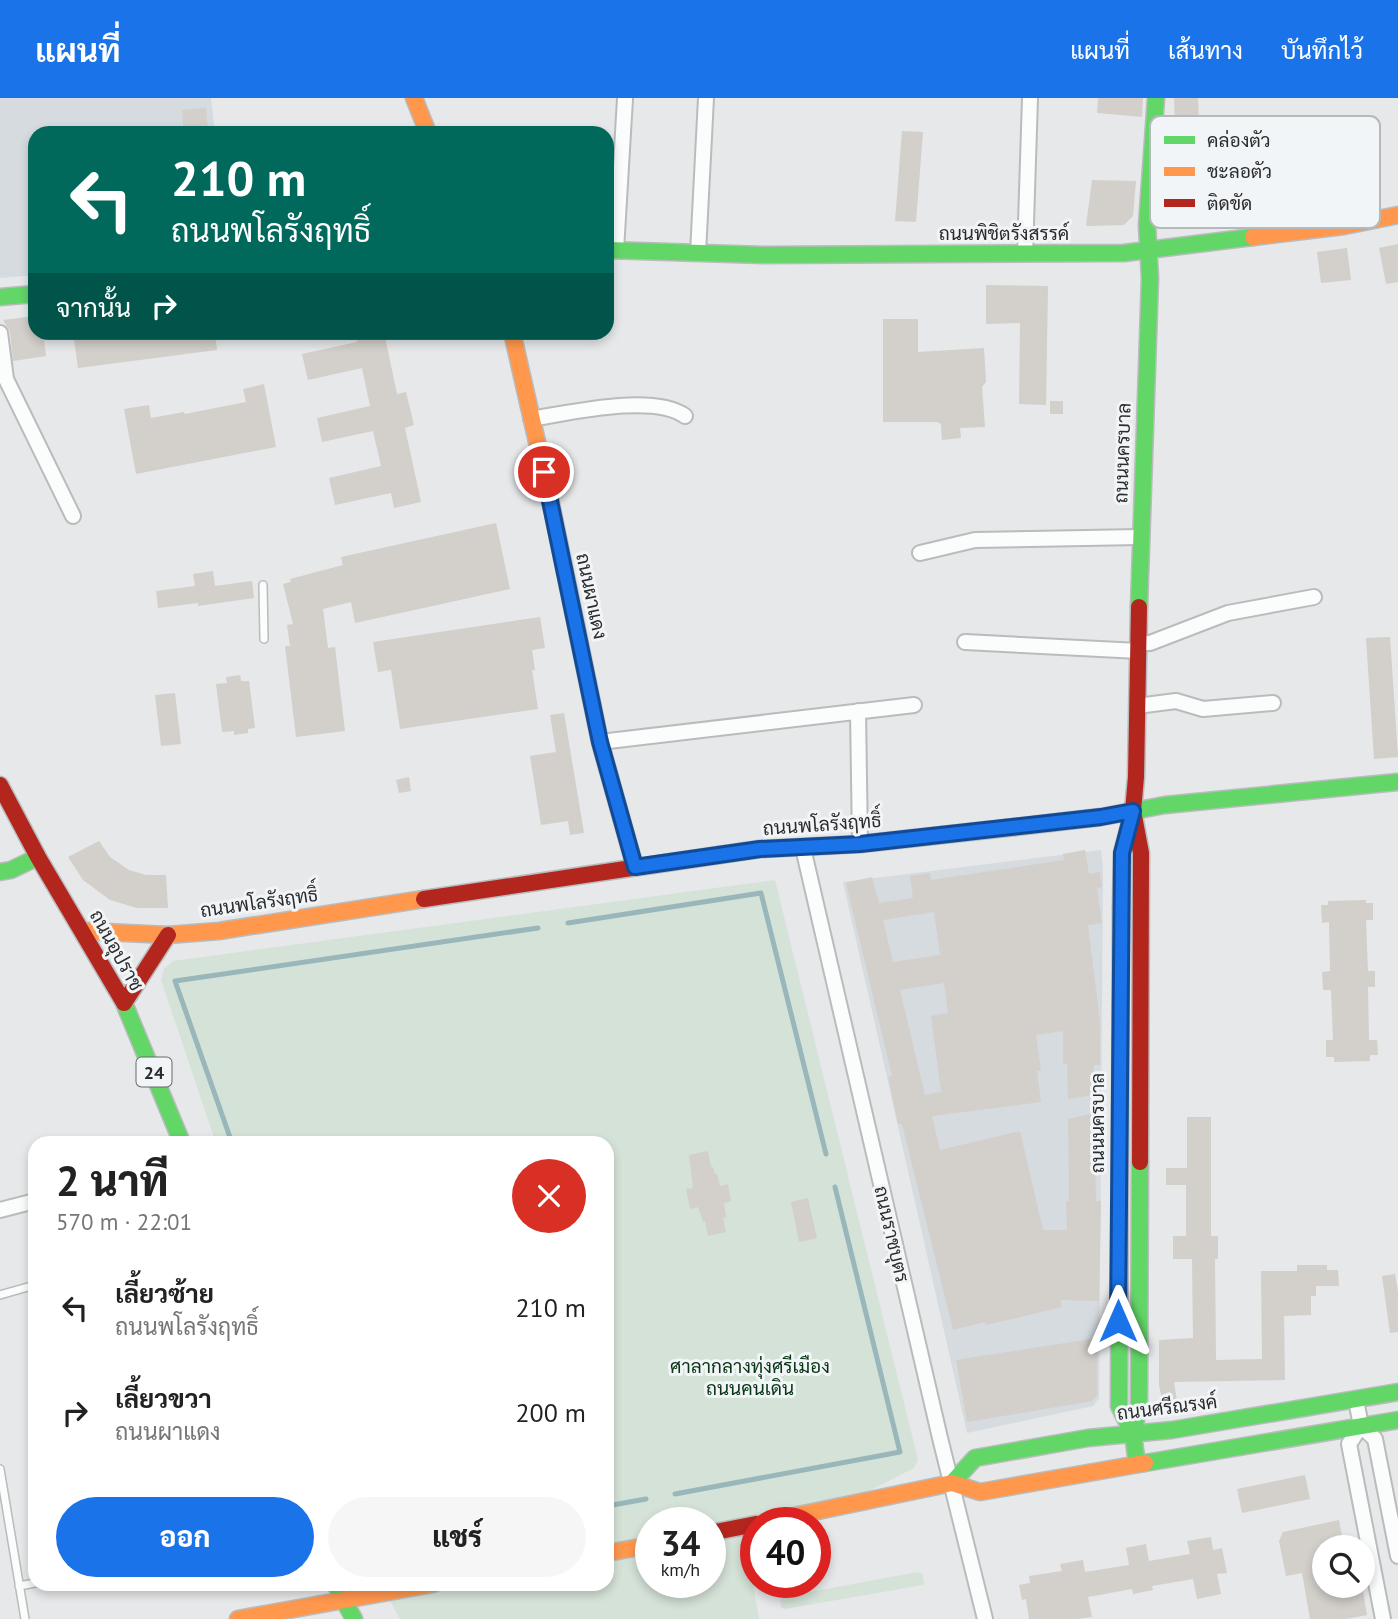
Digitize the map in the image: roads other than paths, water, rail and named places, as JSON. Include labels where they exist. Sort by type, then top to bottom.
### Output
[{"type":"street","points":[[414,98],[425,126]]},
{"type":"street","points":[[698,253],[706,98]]},
{"type":"street","points":[[1026,254],[1030,98]]},
{"type":"street","name":"ถนนนครบาล","points":[[1155,116],[1156,98]]},
{"type":"street","points":[[614,227],[625,99]]},
{"type":"street","name":"ถนนนครบาล","points":[[1137,1464],[1133,1434],[1119,1406],[1118,1087],[1122,853],[1133,811],[1137,706],[1140,537],[1150,278],[1147,225],[1150,183]]},
{"type":"street","name":"ถนนพิชิตรังสรรค์","points":[[1380,219],[1398,215]]},
{"type":"street","name":"ถนนพิชิตรังสรรค์","points":[[614,250],[698,253],[1026,254],[1149,251],[1328,228]]},
{"type":"street","points":[[0,298],[28,295]]},
{"type":"street","points":[[0,333],[6,379],[73,516]]},
{"type":"street","name":"ถนนผาแดง","points":[[514,340],[600,742],[635,867]]},
{"type":"street","points":[[531,419],[622,406],[669,409],[685,416]]},
{"type":"street","points":[[920,553],[975,540],[1140,537]]},
{"type":"street","points":[[965,642],[1139,647],[1228,613],[1314,597]]},
{"type":"street","points":[[1137,706],[1176,701],[1203,709],[1273,703]]},
{"type":"street","points":[[600,742],[914,705]]},
{"type":"street","points":[[858,711],[860,844]]},
{"type":"street","name":"ถนนพโลรังฤทธิ์","points":[[84,931],[168,935],[219,931],[760,849],[860,844],[1101,817],[1172,804],[1398,782]]},
{"type":"street","name":"ถนนอุปราช","points":[[0,786],[38,857],[124,1003],[179,1136]]},
{"type":"street","name":"ถนนนครบาล","points":[[1133,811],[1141,853],[1138,1089],[1139,1405],[1133,1434]]},
{"type":"street","name":"ถนนราชบุตร","points":[[803,848],[985,1619]]},
{"type":"street","points":[[0,872],[11,870],[38,857]]},
{"type":"street","points":[[124,1003],[168,935]]},
{"type":"street","points":[[1118,1087],[1138,1089]]},
{"type":"street","points":[[0,1210],[28,1203]]},
{"type":"street","name":"ถนนศรีณรงค์","points":[[952,1483],[975,1458],[1088,1438],[1172,1430],[1398,1392]]},
{"type":"street","points":[[1356,1400],[1361,1426],[1375,1439],[1398,1556]]},
{"type":"street","points":[[831,1508],[952,1483],[980,1492],[1398,1420]]},
{"type":"street","points":[[1361,1426],[1349,1444],[1383,1619]]},
{"type":"street","points":[[614,1551],[635,1548]]},
{"type":"street","points":[[339,1591],[354,1619]]},
{"type":"street","points":[[238,1619],[391,1591]]},
{"type":"lane","points":[[263,585],[264,639]]},
{"type":"lane","points":[[0,1295],[28,1287]]},
{"type":"lane","points":[[0,1469],[25,1619]]},
{"type":"lane","points":[[19,1586],[28,1584]]},
{"type":"waterway","points":[[568,923],[761,893],[826,1154]]},
{"type":"waterway","points":[[230,1136],[175,981],[538,928]]},
{"type":"waterway","points":[[675,1494],[900,1452],[835,1187]]},
{"type":"waterway","points":[[614,1505],[646,1499]]},
{"type":"park label","name":"ศาลากลางทุ่งศรีเมือง ถนนคนเดิน","points":[[750,1377]]}]
